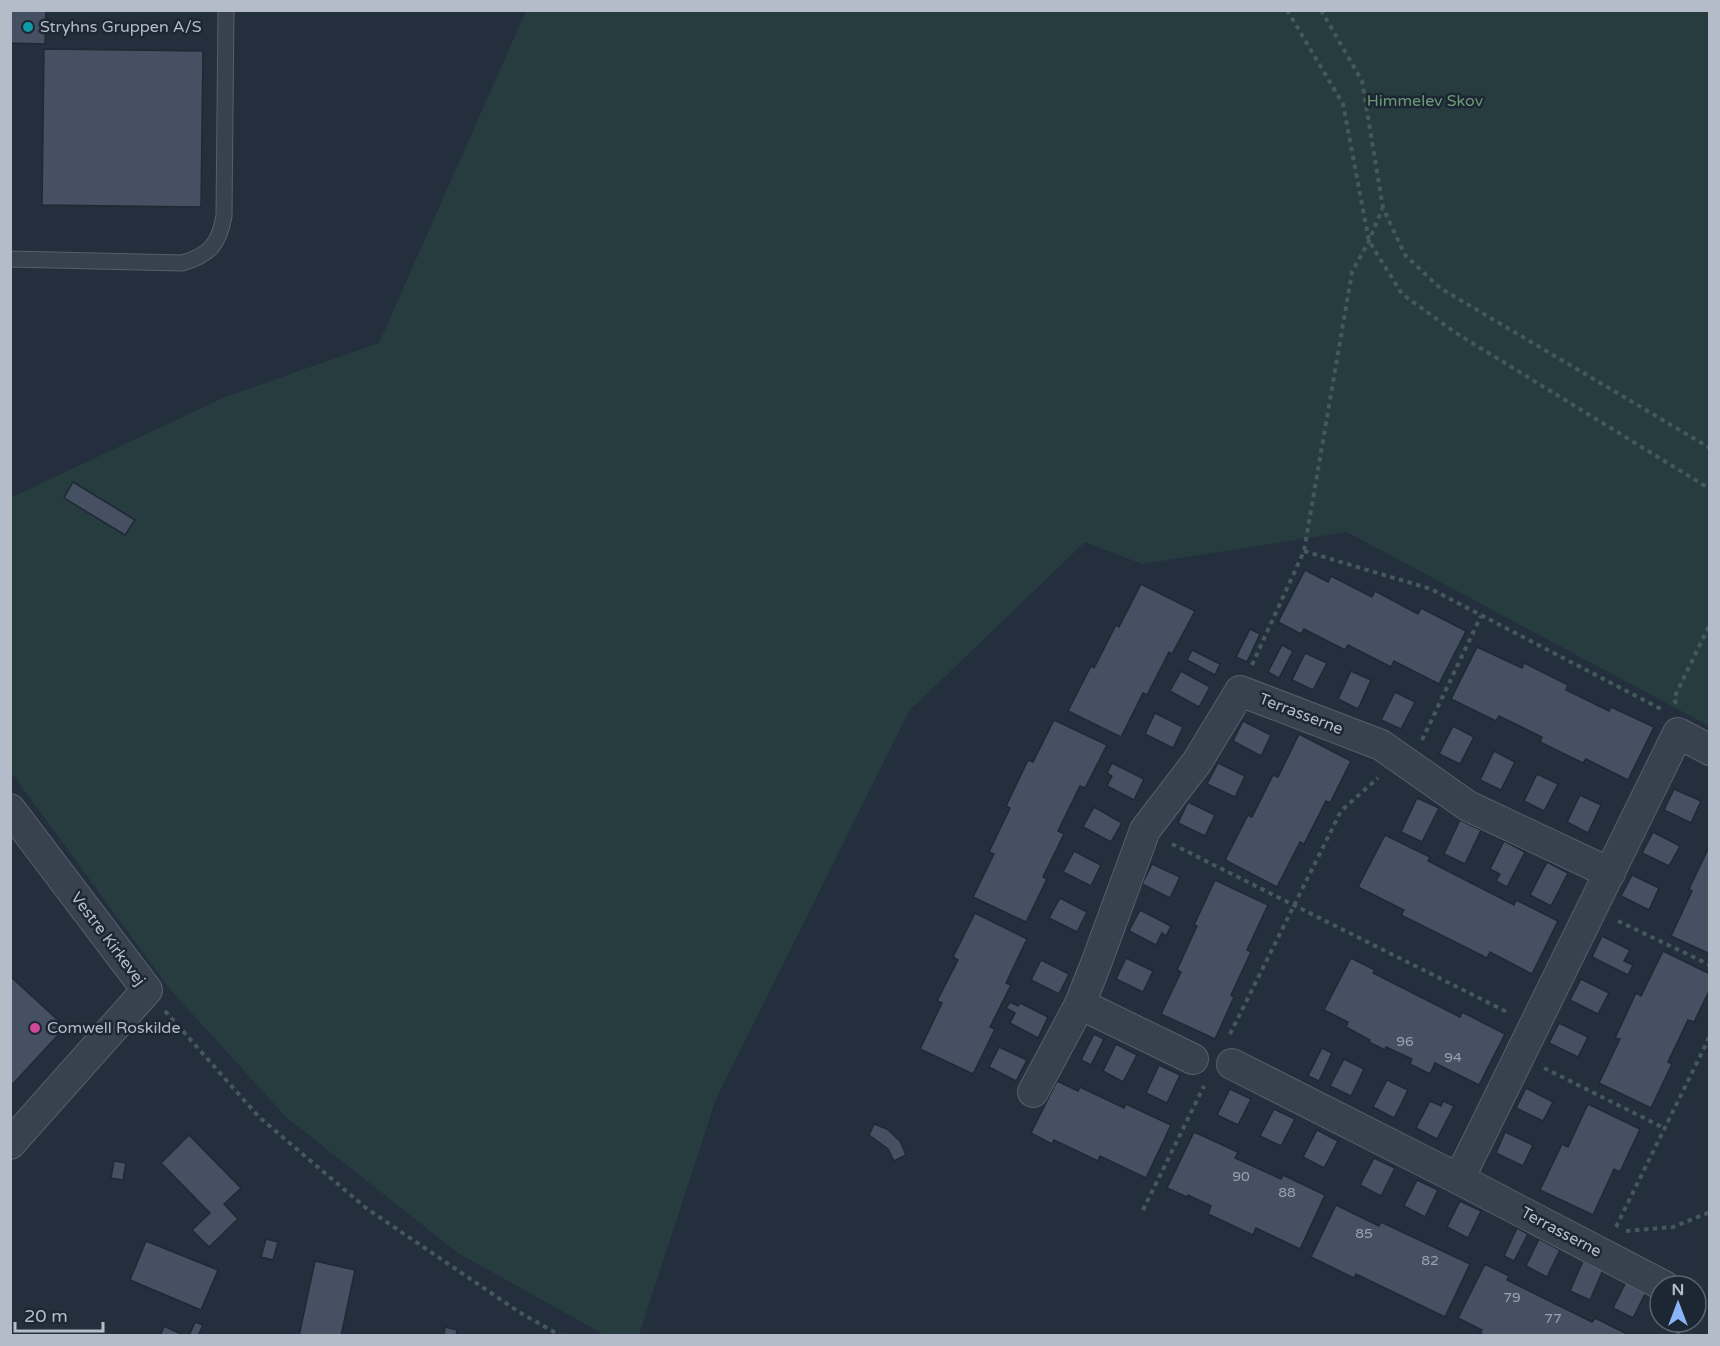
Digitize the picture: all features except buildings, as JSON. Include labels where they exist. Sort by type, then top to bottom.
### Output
[{"type":"street","name":"Terrasserne","points":[[1033,1092],[1080,1004],[1145,830],[1197,762],[1240,691],[1381,745],[1468,806],[1610,873]]},
{"type":"street","points":[[1459,1179],[1680,727],[1710,750]]},
{"type":"street","name":"Vestre Kirkevej","points":[[10,809],[147,990],[10,1144]]},
{"type":"street","points":[[1080,1004],[1200,1071]]},
{"type":"street","name":"Terrasserne","points":[[1229,1052],[1459,1179],[1648,1278]]},
{"type":"lane","points":[[10,259],[182,263],[199,258],[213,246],[221,232],[224,216],[226,10]]},
{"type":"path","points":[[1287,10],[1343,104],[1369,241],[1402,294],[1456,333],[1710,489]]},
{"type":"path","points":[[1321,10],[1362,81],[1383,208],[1405,255],[1440,288],[1710,448]]},
{"type":"path","points":[[1240,691],[1304,551],[1352,272],[1383,208]]},
{"type":"path","points":[[1304,551],[1431,589],[1680,727]]},
{"type":"path","points":[[1229,1052],[1294,905],[1341,811],[1421,741],[1481,616]]},
{"type":"path","points":[[1680,727],[1674,698],[1710,624]]},
{"type":"path","points":[[1145,830],[1534,1026]]},
{"type":"path","points":[[1593,908],[1710,965]]},
{"type":"path","points":[[147,990],[260,1116],[366,1208],[519,1312],[561,1335]]},
{"type":"path","points":[[1710,1036],[1614,1232],[1673,1227],[1710,1212]]},
{"type":"path","points":[[1520,1056],[1664,1128]]},
{"type":"path","points":[[1143,1210],[1200,1071]]},
{"type":"green space","name":"Himmelev Skov","points":[[526,11],[1709,11],[1709,726],[1347,532],[1142,564],[1085,542],[909,711],[716,1099],[639,1335],[605,1335],[458,1253],[286,1117],[169,988],[11,772],[10,498],[225,397],[379,343]]},
{"type":"place","name":"Stryhns Gruppen A/S","points":[[28,27]]},
{"type":"place","name":"Comwell Roskilde","points":[[35,1028]]}]
